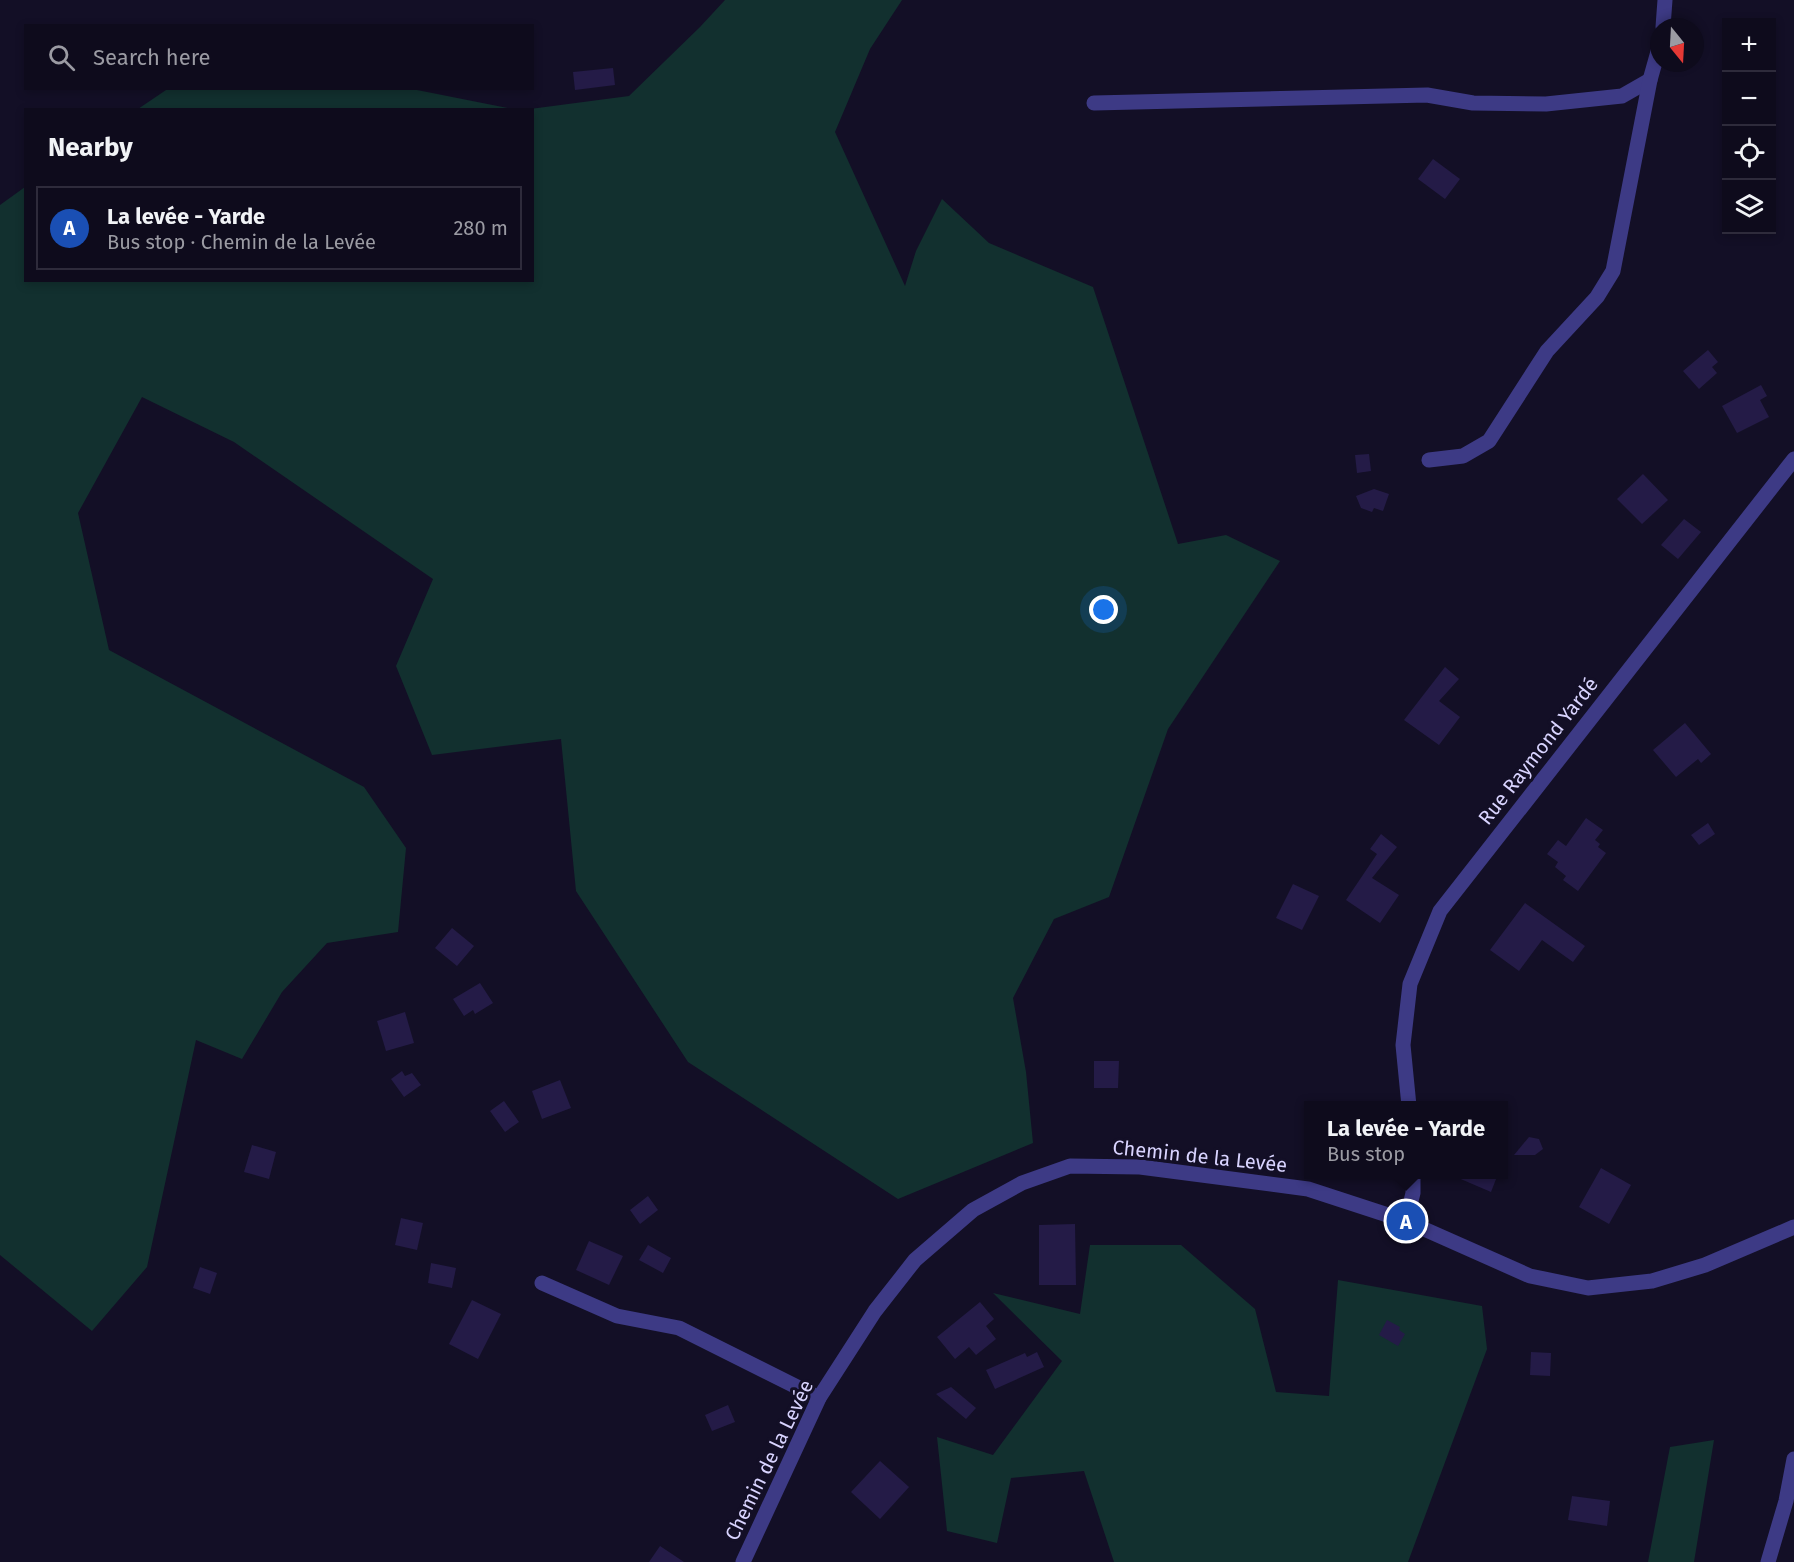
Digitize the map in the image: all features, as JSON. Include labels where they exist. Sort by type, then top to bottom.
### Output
[{"type":"street","points":[[1664,18],[1665,0]]},
{"type":"street","points":[[1430,460],[1463,456],[1490,441],[1547,351],[1597,297],[1613,271],[1652,72]]},
{"type":"street","points":[[1094,103],[1427,95],[1473,103],[1546,104],[1622,96],[1650,80]]},
{"type":"street","name":"Rue Raymond Yardé","points":[[1409,1101],[1403,1045],[1410,984],[1440,911],[1794,459]]},
{"type":"street","name":"Chemin de la Levée","points":[[743,1562],[819,1398],[875,1311],[915,1260],[973,1210],[1022,1183],[1070,1166],[1140,1167],[1308,1189],[1406,1221],[1530,1276],[1588,1288],[1652,1281],[1705,1265],[1794,1227]]},
{"type":"street","points":[[1406,1221],[1413,1193],[1413,1179]]},
{"type":"street","points":[[542,1283],[617,1316],[680,1329],[819,1398]]},
{"type":"street","points":[[1767,1562],[1786,1501],[1794,1459]]},
{"type":"green space","points":[[725,0],[902,0],[870,49],[835,132],[905,286],[916,251],[942,199],[989,243],[1093,287],[1178,544],[1226,535],[1280,561],[1168,729],[1109,897],[1054,919],[1013,998],[1026,1072],[1033,1143],[898,1199],[688,1062],[576,891],[561,739],[432,755],[396,666],[433,579],[234,442],[142,397],[78,513],[109,650],[364,787],[406,848],[398,932],[327,943],[282,992],[242,1059],[196,1040],[147,1267],[92,1331],[0,1255],[0,205],[24,188],[24,282],[534,282],[534,108],[629,96]]},
{"type":"green space","points":[[166,90],[417,90],[508,108],[139,108]]},
{"type":"green space","points":[[1090,1245],[1181,1245],[1255,1309],[1276,1392],[1329,1396],[1338,1280],[1482,1306],[1487,1349],[1408,1562],[1114,1562],[1084,1471],[1011,1478],[997,1543],[947,1531],[937,1437],[993,1455],[1062,1361],[993,1293],[1080,1314]]},
{"type":"green space","points":[[1714,1440],[1694,1562],[1648,1562],[1670,1447]]},
{"type":"building","points":[[613,68],[615,85],[575,90],[573,72]]},
{"type":"building","points":[[1433,159],[1460,179],[1445,199],[1418,179]]},
{"type":"building","points":[[1708,350],[1718,362],[1712,367],[1717,373],[1699,389],[1683,371]]},
{"type":"building","points":[[1761,385],[1767,396],[1760,400],[1769,417],[1737,433],[1722,406]]},
{"type":"building","points":[[1369,454],[1371,471],[1357,473],[1355,455]]},
{"type":"building","points":[[1643,474],[1668,500],[1642,524],[1617,499]]},
{"type":"building","points":[[1374,489],[1389,494],[1383,511],[1374,508],[1372,512],[1361,508],[1356,496]]},
{"type":"building","points":[[1684,519],[1701,532],[1678,559],[1661,545]]},
{"type":"building","points":[[1445,667],[1459,679],[1439,701],[1460,717],[1439,745],[1404,720]]},
{"type":"building","points":[[1685,723],[1711,754],[1701,763],[1698,759],[1676,777],[1653,750]]},
{"type":"building","points":[[1586,818],[1603,830],[1595,840],[1600,844],[1598,847],[1606,853],[1578,891],[1563,880],[1566,876],[1555,867],[1558,862],[1547,854],[1558,840],[1566,846]]},
{"type":"building","points":[[1708,823],[1715,834],[1699,845],[1691,835]]},
{"type":"building","points":[[1381,834],[1397,847],[1372,878],[1399,895],[1380,923],[1346,900],[1377,854],[1370,849]]},
{"type":"building","points":[[1293,884],[1319,896],[1302,930],[1276,918]]},
{"type":"building","points":[[1525,903],[1585,946],[1573,962],[1542,940],[1519,971],[1490,950]]},
{"type":"building","points":[[452,928],[474,946],[457,966],[435,948]]},
{"type":"building","points":[[480,983],[493,1003],[475,1014],[473,1010],[464,1016],[453,999]]},
{"type":"building","points":[[405,1012],[414,1043],[386,1051],[377,1021]]},
{"type":"building","points":[[1094,1061],[1119,1061],[1118,1088],[1094,1088]]},
{"type":"building","points":[[402,1071],[405,1076],[412,1073],[421,1085],[404,1097],[391,1079]]},
{"type":"building","points":[[560,1080],[571,1108],[542,1119],[532,1091]]},
{"type":"building","points":[[504,1101],[519,1122],[505,1132],[490,1111]]},
{"type":"building","points":[[1529,1137],[1539,1139],[1543,1149],[1535,1155],[1514,1155]]},
{"type":"building","points":[[252,1145],[276,1152],[269,1179],[244,1172]]},
{"type":"building","points":[[1601,1168],[1631,1185],[1609,1224],[1579,1207]]},
{"type":"building","points":[[1461,1179],[1496,1179],[1491,1192]]},
{"type":"building","points":[[648,1196],[658,1210],[640,1224],[630,1210]]},
{"type":"building","points":[[401,1218],[423,1223],[417,1250],[395,1245]]},
{"type":"building","points":[[1075,1224],[1076,1285],[1039,1285],[1039,1225]]},
{"type":"building","points":[[589,1241],[623,1256],[609,1285],[576,1270]]},
{"type":"building","points":[[648,1245],[671,1258],[663,1273],[639,1260]]},
{"type":"building","points":[[431,1263],[456,1268],[452,1288],[428,1283]]},
{"type":"building","points":[[200,1267],[217,1273],[210,1294],[193,1288]]},
{"type":"building","points":[[472,1300],[501,1314],[478,1359],[449,1344]]},
{"type":"building","points":[[980,1302],[994,1319],[986,1326],[996,1339],[976,1355],[969,1347],[955,1359],[937,1337]]},
{"type":"building","points":[[1387,1320],[1400,1327],[1399,1330],[1405,1334],[1398,1346],[1379,1335]]},
{"type":"building","points":[[1037,1352],[1044,1367],[995,1389],[986,1370],[1025,1353],[1027,1357]]},
{"type":"building","points":[[1531,1352],[1551,1353],[1550,1376],[1530,1375]]},
{"type":"building","points":[[951,1387],[976,1408],[966,1419],[936,1394]]},
{"type":"building","points":[[728,1405],[735,1422],[712,1431],[705,1415]]},
{"type":"building","points":[[880,1461],[909,1487],[880,1519],[851,1492]]},
{"type":"building","points":[[1572,1496],[1610,1501],[1607,1526],[1568,1520]]},
{"type":"building","points":[[660,1546],[684,1562],[649,1562]]},
{"type":"place","name":"La levée - Yarde","points":[[1406,1221]]}]
